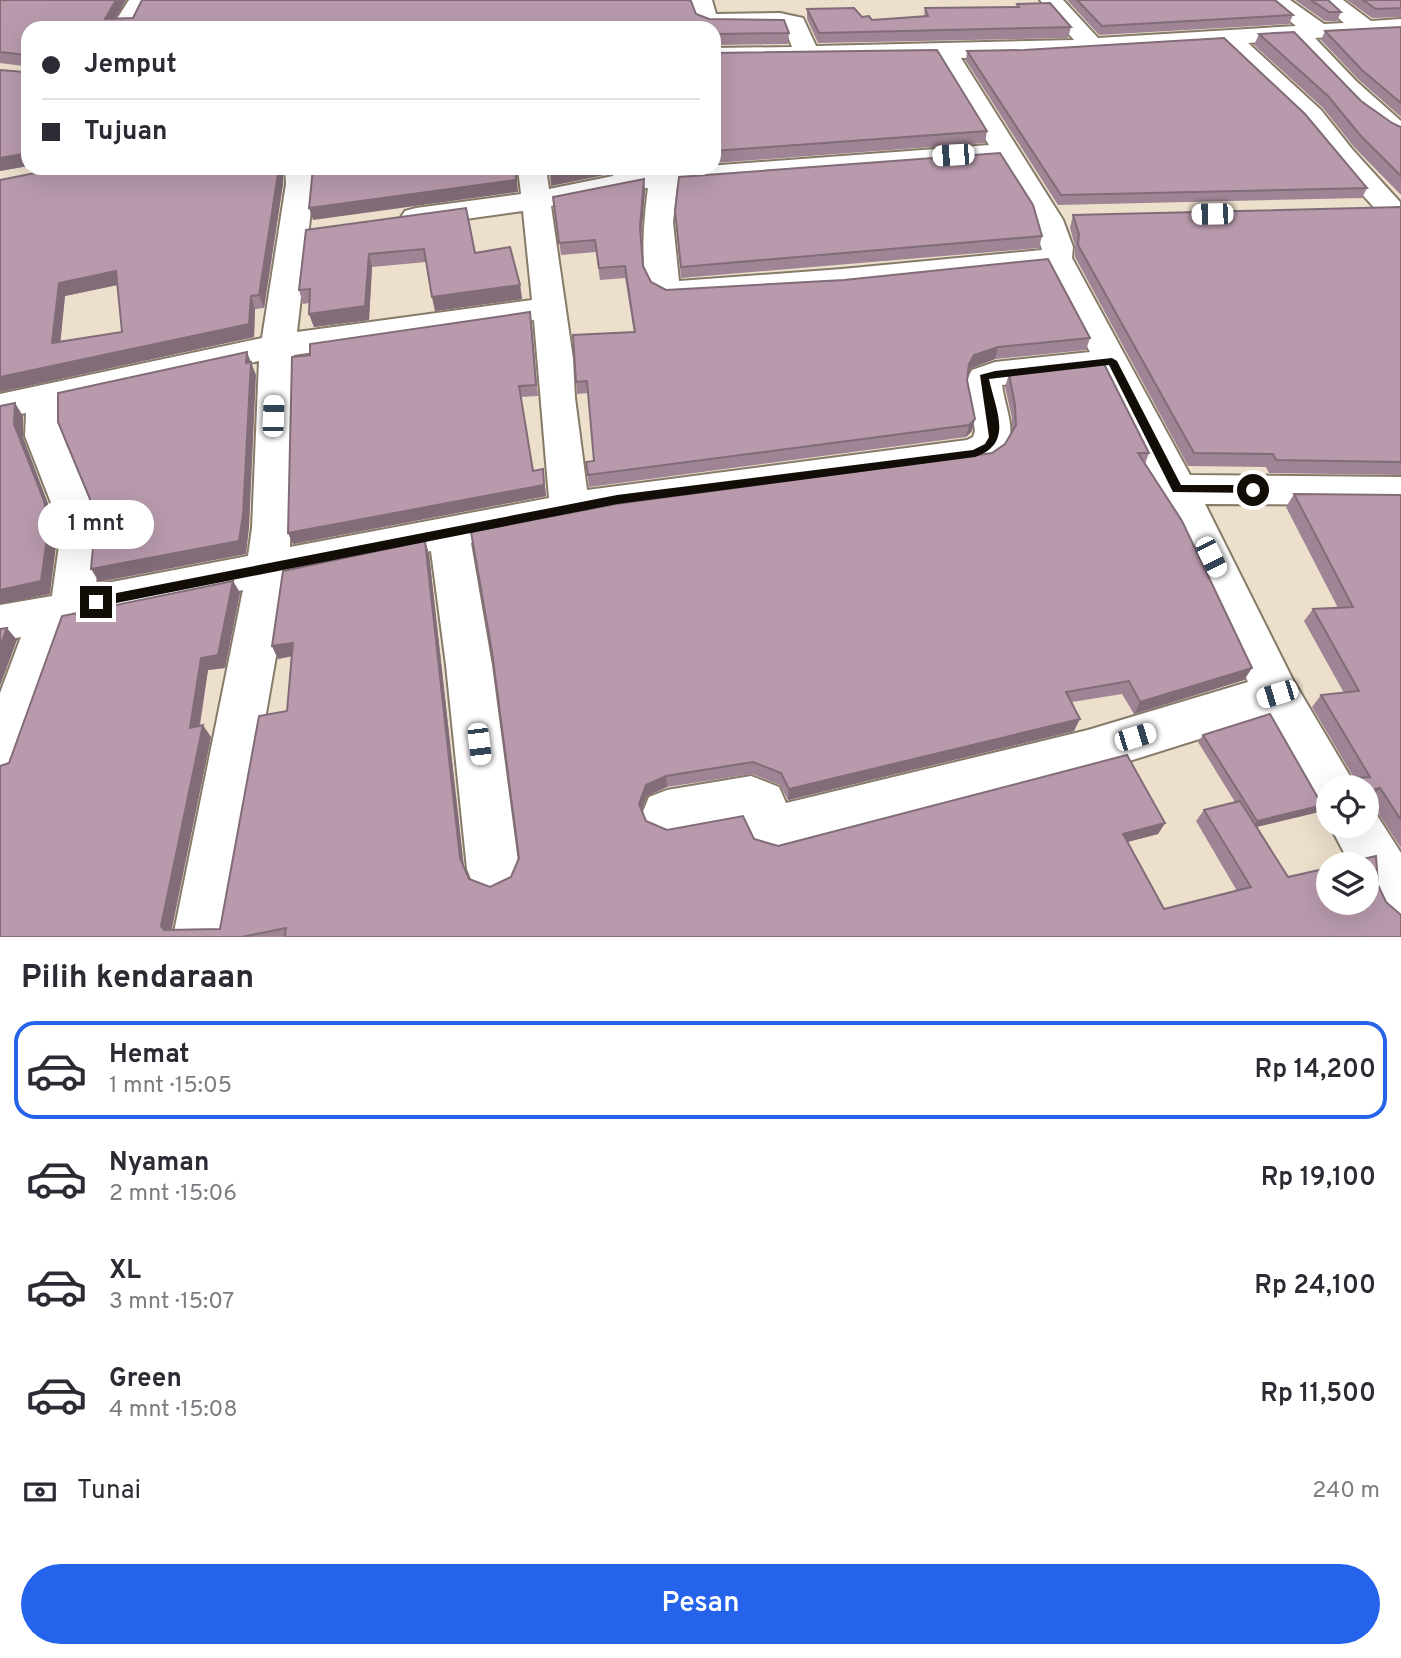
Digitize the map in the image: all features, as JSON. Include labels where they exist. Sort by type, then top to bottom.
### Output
[{"type":"street","points":[[127,21],[140,0]]},
{"type":"street","points":[[1051,0],[1092,46]]},
{"type":"street","points":[[1276,0],[1308,33],[1354,93],[1392,127],[1401,130]]},
{"type":"street","points":[[1329,0],[1367,29]]},
{"type":"street","points":[[662,6],[703,4],[705,19],[710,21],[780,20],[794,23],[807,54]]},
{"type":"street","points":[[721,55],[1092,46],[1401,26]]},
{"type":"street","points":[[1228,37],[1312,116],[1342,155],[1396,208]]},
{"type":"street","points":[[944,50],[1007,152],[1059,217],[1056,238],[1059,252],[1056,258]]},
{"type":"street","points":[[721,174],[1007,152]]},
{"type":"street","points":[[200,937],[257,639],[267,568],[272,528],[271,463],[278,346],[307,232],[299,175]]},
{"type":"street","points":[[533,175],[570,509]]},
{"type":"street","points":[[385,222],[536,201],[624,175]]},
{"type":"street","points":[[636,175],[664,178],[704,175]]},
{"type":"street","points":[[664,178],[658,222],[663,283],[671,291],[828,280],[1056,258]]},
{"type":"street","points":[[1353,210],[1396,208]]},
{"type":"street","points":[[1056,258],[1178,489],[1277,694],[1324,775]]},
{"type":"street","points":[[0,406],[278,346],[549,308]]},
{"type":"street","points":[[0,623],[617,499],[975,453],[989,447],[995,437],[984,378],[995,374],[1112,361]]},
{"type":"street","points":[[0,758],[62,610],[80,538],[75,513],[44,436],[45,396]]},
{"type":"street","points":[[1178,489],[1394,501]]},
{"type":"street","points":[[449,532],[469,664],[493,869]]},
{"type":"street","points":[[667,814],[751,799],[761,804],[767,824],[772,830],[776,830],[1088,752],[1277,694]]},
{"type":"street","points":[[1362,838],[1401,901]]},
{"type":"building","points":[[0,0],[116,0],[105,19],[133,18],[142,0],[688,0],[691,1],[696,14],[709,19],[784,20],[789,33],[721,34],[721,21],[21,21],[21,55],[0,52]]},
{"type":"building","points":[[1077,0],[1275,0],[1293,15],[1102,26]]},
{"type":"building","points":[[1311,0],[1328,0],[1341,12],[1329,12]]},
{"type":"building","points":[[1363,0],[1401,0],[1401,8],[1376,9]]},
{"type":"building","points":[[1050,3],[1071,27],[819,33],[807,9],[854,8],[862,17],[869,16],[872,20],[928,16],[925,8],[1019,7],[1017,4]]},
{"type":"building","points":[[1401,27],[1401,103],[1362,70],[1325,31]]},
{"type":"building","points":[[1294,32],[1361,101],[1401,127],[1401,176],[1360,135],[1328,96],[1259,34]]},
{"type":"building","points":[[1224,38],[1305,114],[1367,188],[1061,195],[967,51],[1024,50]]},
{"type":"building","points":[[937,50],[987,131],[721,150],[721,53]]},
{"type":"building","points":[[0,70],[21,72],[21,154],[0,158]]},
{"type":"building","points":[[1000,153],[1033,205],[1042,236],[681,267],[675,211],[679,177]]},
{"type":"building","points":[[25,175],[278,175],[259,295],[251,296],[249,324],[0,377],[0,180]],"holes":[[[116,271],[122,332],[52,343],[59,283]]]},
{"type":"building","points":[[312,175],[516,175],[516,180],[309,208]]},
{"type":"building","points":[[644,179],[640,227],[643,266],[651,282],[666,290],[844,280],[1048,259],[1090,338],[998,347],[974,355],[969,364],[967,380],[975,419],[969,425],[588,475],[586,462],[594,461],[587,381],[576,382],[573,335],[635,332],[625,266],[599,268],[595,240],[559,243],[553,197]]},
{"type":"building","points":[[1401,207],[1401,462],[1276,460],[1273,454],[1194,453],[1078,245],[1079,234],[1073,215]]},
{"type":"building","points":[[466,208],[475,253],[510,247],[520,285],[432,297],[424,249],[369,254],[365,306],[309,314],[310,289],[299,290],[306,230]]},
{"type":"building","points":[[530,312],[536,385],[519,386],[533,471],[543,469],[544,485],[288,533],[292,357],[310,355],[310,344]]},
{"type":"building","points":[[247,352],[246,363],[251,362],[243,515],[239,541],[91,569],[95,525],[90,499],[58,422],[58,393]]},
{"type":"building","points":[[1104,364],[1149,453],[1138,453],[1182,521],[1252,668],[1140,702],[1129,681],[1066,692],[1080,719],[789,789],[781,773],[753,762],[666,776],[646,785],[639,804],[646,821],[667,830],[743,816],[754,839],[778,846],[1127,755],[1165,823],[1123,834],[1164,909],[1251,887],[1204,810],[1240,801],[1288,877],[1316,871],[1316,915],[1379,915],[1379,887],[1386,902],[1401,915],[1401,937],[285,937],[286,928],[242,937],[0,937],[0,766],[9,763],[62,616],[233,581],[218,655],[201,658],[190,728],[203,725],[161,926],[164,930],[220,929],[259,716],[287,711],[293,643],[272,646],[283,571],[425,541],[460,858],[469,879],[490,887],[511,877],[519,858],[492,652],[471,532],[616,504],[992,453],[1005,444],[1016,425],[1009,374]]},
{"type":"building","points":[[15,403],[14,424],[44,501],[49,525],[41,581],[0,590],[0,406]]},
{"type":"building","points":[[1294,494],[1401,495],[1401,820],[1379,788],[1379,775],[1369,775],[1321,695],[1359,691],[1313,609],[1353,607]]},
{"type":"building","points":[[7,628],[0,646],[0,629]]},
{"type":"building","points":[[1270,714],[1316,794],[1316,807],[1257,821],[1203,735]]},
{"type":"route","points":[[96,602],[617,499],[975,453],[989,447],[995,437],[984,378],[995,374],[1112,361],[1178,489],[1253,490]]}]
